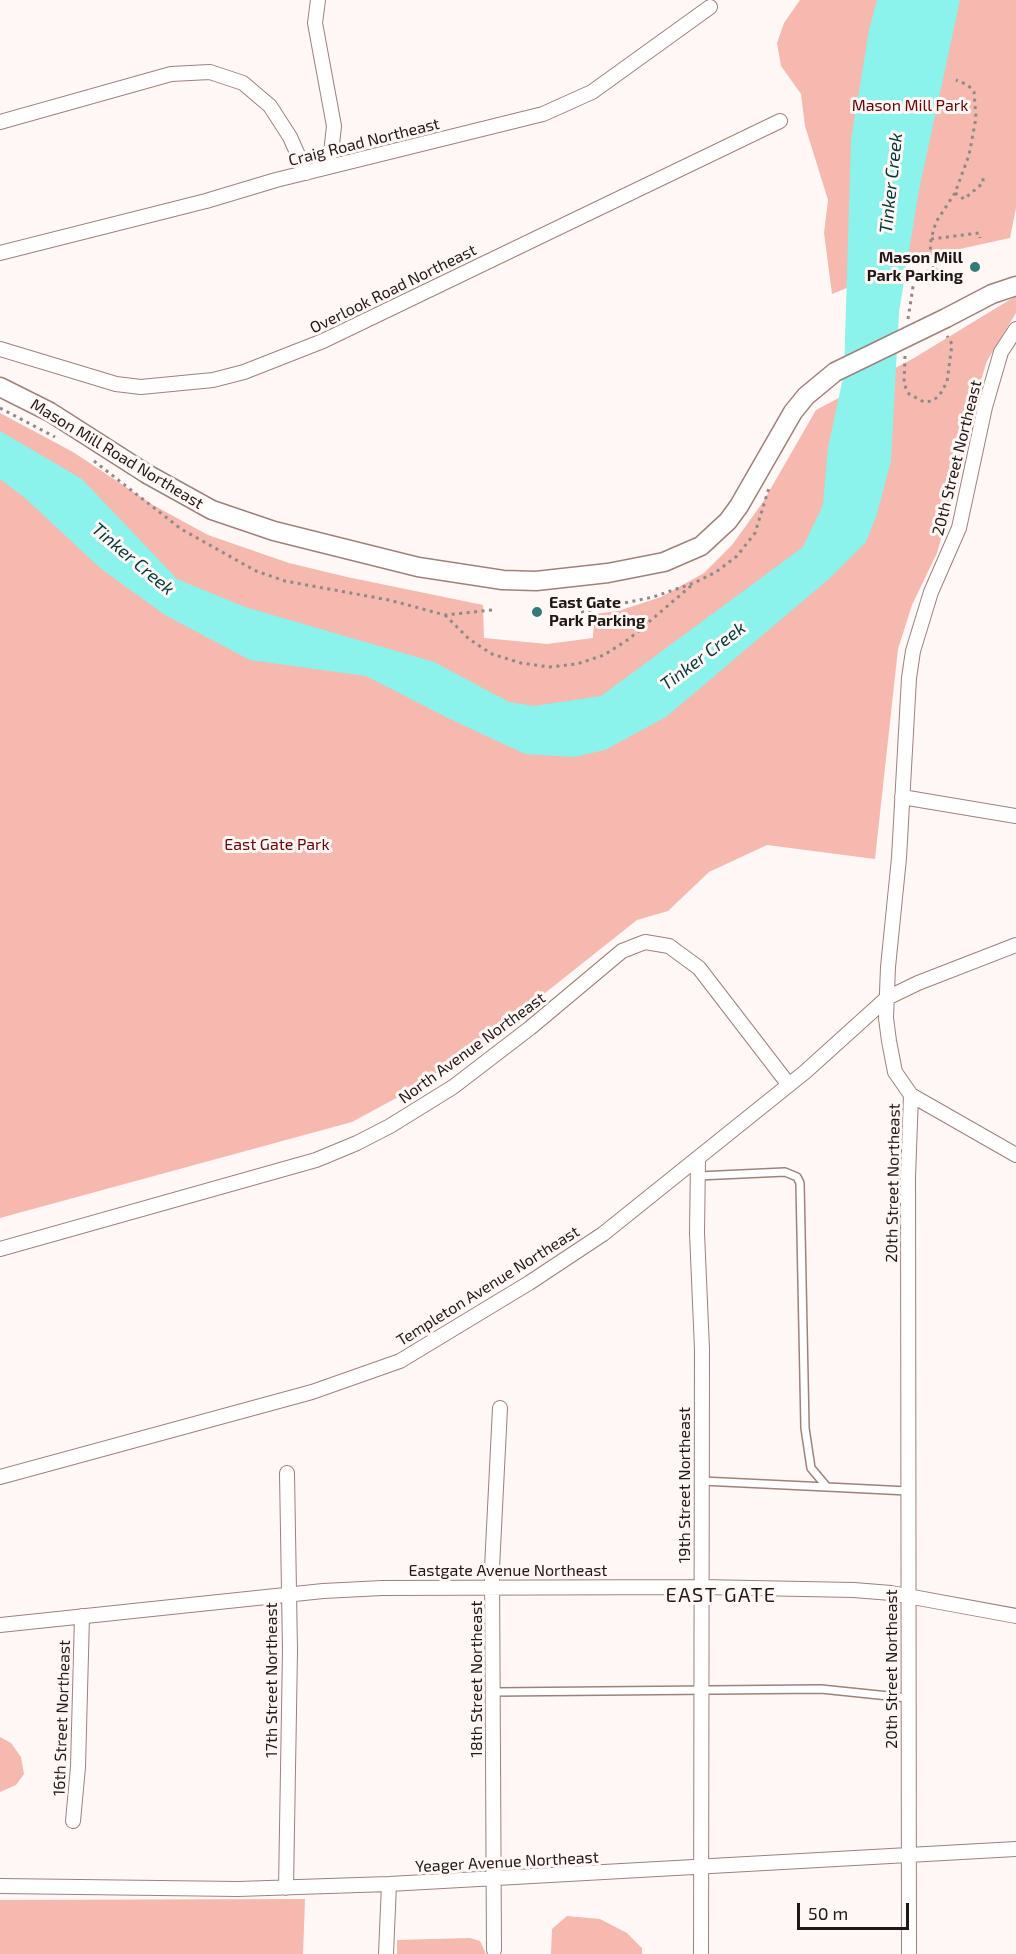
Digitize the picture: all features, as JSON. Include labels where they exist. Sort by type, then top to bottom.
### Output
[{"type":"street","points":[[0,122],[171,74],[210,72],[243,84],[270,106],[311,171],[331,153],[334,126],[315,23],[318,0]]},
{"type":"street","name":"Craig Road Northeast","points":[[0,253],[311,171],[496,127],[566,106],[592,92],[710,7]]},
{"type":"street","name":"Overlook Road Northeast","points":[[0,349],[106,382],[141,387],[213,380],[244,372],[324,341],[780,121]]},
{"type":"street","name":"Mason Mill Road Northeast","points":[[0,387],[50,412],[147,474],[212,510],[274,531],[418,567],[495,579],[536,581],[608,573],[664,562],[701,546],[728,521],[739,506],[800,404],[819,384],[836,372],[992,294],[1016,286]]},
{"type":"street","name":"20th Street Northeast","points":[[909,1954],[908,1177],[911,1095],[895,1072],[886,1018],[887,998],[909,678],[920,625],[959,528],[985,407],[1001,352],[1016,329]]},
{"type":"street","points":[[902,797],[1016,816]]},
{"type":"street","name":"North Avenue Northeast","points":[[0,1249],[316,1160],[357,1143],[390,1126],[453,1087],[530,1028],[622,951],[645,942],[669,946],[699,968],[789,1085]]},
{"type":"street","name":"Templeton Avenue Northeast","points":[[0,1477],[312,1392],[400,1360],[529,1283],[603,1234],[789,1085],[887,998],[918,982],[1016,945]]},
{"type":"street","points":[[911,1095],[1016,1155]]},
{"type":"street","name":"19th Street Northeast","points":[[698,1159],[702,1350],[701,1954]]},
{"type":"street","name":"18th Street Northeast","points":[[494,1950],[493,1521],[500,1408]]},
{"type":"street","name":"17th Street Northeast","points":[[286,1888],[290,1745],[287,1473]]},
{"type":"street","name":"Eastgate Avenue Northeast","points":[[0,1626],[289,1595],[382,1588],[701,1587],[854,1590],[908,1596],[1016,1616]]},
{"type":"street","name":"16th Street Northeast","points":[[73,1821],[78,1767],[82,1616]]},
{"type":"street","name":"Yeager Avenue Northeast","points":[[0,1886],[286,1888],[493,1880],[1016,1850]]},
{"type":"street","points":[[386,1954],[389,1884]]},
{"type":"lane","points":[[698,1176],[785,1172],[792,1174],[800,1183],[805,1436],[811,1468],[827,1487]]},
{"type":"lane","points":[[702,1481],[908,1491]]},
{"type":"lane","points":[[494,1692],[821,1689],[908,1698]]},
{"type":"path","points":[[939,278],[930,253],[931,239],[936,222],[955,193],[974,136],[976,101],[968,85],[956,80]]},
{"type":"path","points":[[955,193],[964,199],[983,183],[983,174]]},
{"type":"path","points":[[931,239],[979,233],[980,238]]},
{"type":"path","points":[[445,615],[469,639],[492,654],[521,663],[549,667],[578,664],[604,655],[629,639],[694,583]]},
{"type":"green space","name":"Mason Mill Park","points":[[800,0],[1016,0],[1016,208],[1010,238],[923,257],[832,294],[824,233],[828,200],[805,126],[801,94],[781,66],[777,43],[784,23]]},
{"type":"green space","name":"East Gate Park","points":[[1016,296],[1016,313],[987,361],[968,420],[954,493],[937,553],[912,605],[898,649],[875,859],[767,845],[709,872],[668,911],[637,920],[477,1047],[400,1096],[352,1122],[0,1218],[0,413],[73,452],[153,505],[208,535],[289,563],[483,605],[484,638],[547,644],[593,638],[594,614],[618,611],[661,597],[704,573],[732,545],[763,502],[816,410],[914,358]]},
{"type":"green space","points":[[0,1737],[11,1743],[21,1757],[24,1774],[16,1785],[0,1792]]},
{"type":"green space","points":[[305,1899],[303,1954],[0,1954],[0,1900]]},
{"type":"green space","points":[[567,1916],[600,1919],[627,1933],[642,1948],[642,1954],[551,1954],[552,1929]]},
{"type":"green space","points":[[470,1938],[480,1941],[486,1954],[397,1954],[397,1940]]},
{"type":"water","name":"Tinker Creek","points":[[877,0],[960,0],[919,190],[899,312],[891,461],[877,514],[866,542],[830,578],[666,717],[605,750],[574,757],[525,754],[366,676],[250,660],[165,615],[100,568],[24,497],[0,479],[0,431],[82,479],[177,579],[245,607],[434,662],[509,702],[534,706],[601,696],[803,547],[823,505],[828,448],[844,373],[851,140],[869,30]]},
{"type":"place","name":"Mason Mill Park Parking","points":[[975,267]]},
{"type":"place","name":"East Gate Park Parking","points":[[537,612]]},
{"type":"district","name":"EAST GATE","points":[[721,1595]]}]
